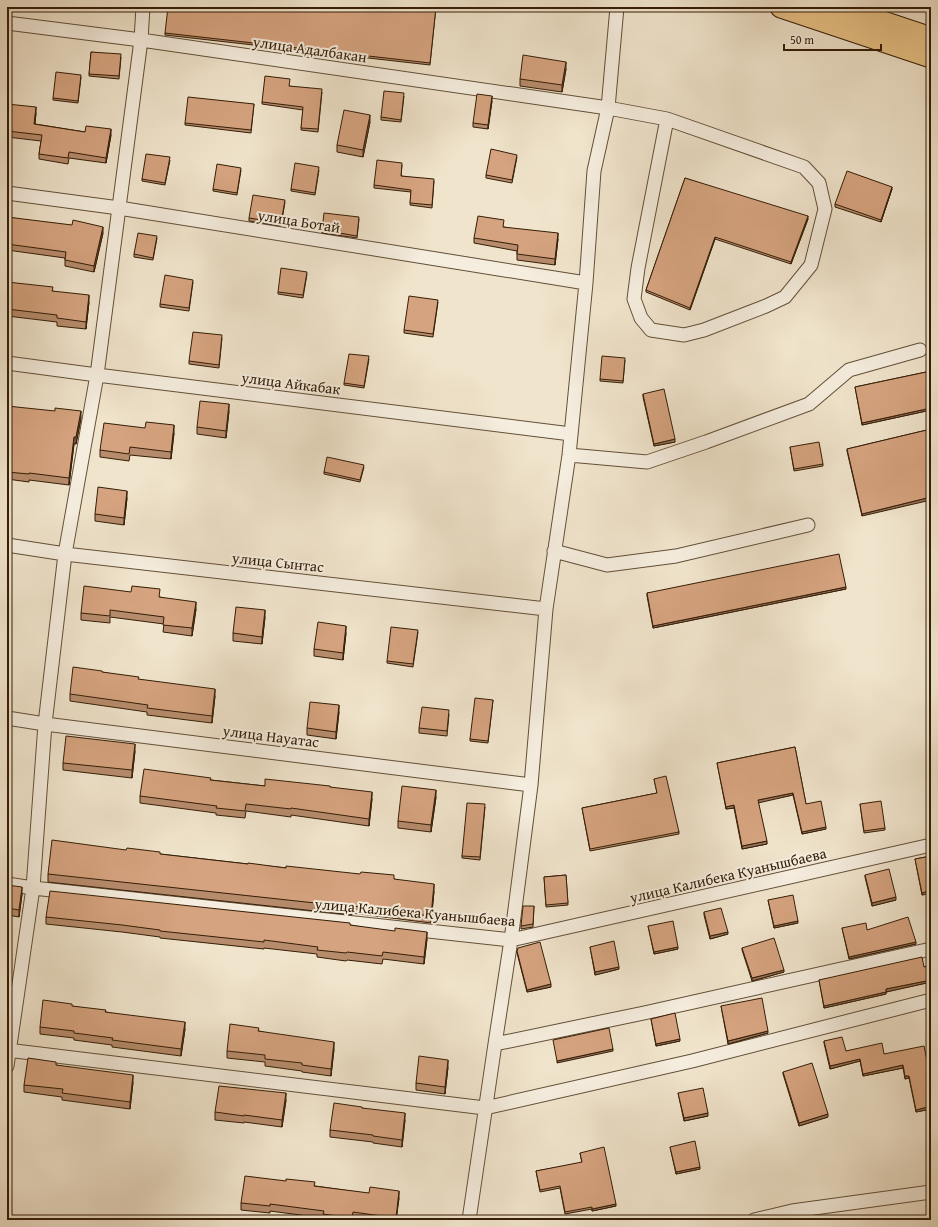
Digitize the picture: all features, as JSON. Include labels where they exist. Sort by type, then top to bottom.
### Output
[{"type":"main road","points":[[781,7],[931,57]]},
{"type":"main road","points":[[838,7],[931,38]]},
{"type":"street","points":[[7,1066],[8,1050],[33,888],[45,724],[65,554],[97,376],[144,7]]},
{"type":"street","points":[[469,1220],[494,1044],[511,940],[531,785],[546,609],[569,454],[586,283],[594,171],[608,108],[617,7]]},
{"type":"street","name":"улица Адалбакан","points":[[7,23],[141,40],[608,108],[667,119],[804,167],[819,183],[825,209],[811,265],[784,297],[766,306],[704,330],[684,335],[651,330],[641,318],[634,299],[638,268],[667,119]]},
{"type":"street","name":"улица Ботай","points":[[7,193],[119,208],[586,283]]},
{"type":"street","points":[[569,454],[647,462],[809,404],[850,370],[920,350]]},
{"type":"street","name":"улица Айкабак","points":[[7,363],[97,376],[571,434]]},
{"type":"street","points":[[554,551],[607,565],[676,556],[808,525]]},
{"type":"street","name":"улица Сынтас","points":[[7,545],[65,554],[546,609]]},
{"type":"street","name":"улица Науатас","points":[[7,718],[531,785]]},
{"type":"street","name":"улица Калибека Куанышбаева","points":[[7,884],[511,940],[931,845]]},
{"type":"street","points":[[494,1044],[644,1013],[931,949]]},
{"type":"street","points":[[8,1050],[485,1108],[692,1061],[931,1000]]},
{"type":"street","points":[[754,1220],[792,1211],[931,1192]]},
{"type":"building","points":[[168,7],[436,7],[430,63],[165,33]]},
{"type":"building","points":[[91,52],[121,54],[119,76],[89,74]]},
{"type":"building","points":[[523,55],[566,62],[562,85],[520,79]]},
{"type":"building","points":[[56,72],[81,75],[78,101],[53,98]]},
{"type":"building","points":[[265,76],[290,79],[289,86],[322,89],[318,129],[301,128],[303,107],[262,102]]},
{"type":"building","points":[[384,91],[404,93],[401,120],[381,117]]},
{"type":"building","points":[[477,94],[492,96],[488,125],[473,123]]},
{"type":"building","points":[[188,97],[254,104],[251,130],[185,123]]},
{"type":"building","points":[[7,104],[36,107],[34,124],[85,132],[86,126],[111,129],[106,158],[69,152],[68,158],[39,154],[42,135],[7,131]]},
{"type":"building","points":[[344,110],[370,115],[363,150],[337,145]]},
{"type":"building","points":[[491,149],[517,155],[512,180],[486,175]]},
{"type":"building","points":[[146,154],[170,157],[165,183],[142,179]]},
{"type":"building","points":[[377,160],[402,163],[401,176],[434,179],[432,205],[410,203],[411,190],[374,185]]},
{"type":"building","points":[[295,163],[319,167],[315,193],[291,189]]},
{"type":"building","points":[[217,164],[241,168],[237,193],[213,189]]},
{"type":"building","points":[[847,171],[892,187],[881,220],[835,204]]},
{"type":"building","points":[[685,178],[808,216],[791,262],[715,237],[690,308],[646,290]]},
{"type":"building","points":[[253,195],[285,200],[281,223],[249,218]]},
{"type":"building","points":[[324,213],[359,217],[357,236],[322,230]]},
{"type":"building","points":[[478,216],[504,220],[503,227],[558,233],[555,259],[517,254],[518,245],[474,238]]},
{"type":"building","points":[[7,217],[72,225],[73,220],[103,227],[94,266],[65,260],[66,252],[7,244]]},
{"type":"building","points":[[138,233],[157,236],[153,258],[134,254]]},
{"type":"building","points":[[281,268],[307,272],[303,295],[278,292]]},
{"type":"building","points":[[165,275],[193,280],[189,308],[160,304]]},
{"type":"building","points":[[7,282],[53,287],[52,291],[89,295],[86,322],[57,318],[57,315],[7,309]]},
{"type":"building","points":[[409,296],[438,300],[433,334],[404,330]]},
{"type":"building","points":[[928,320],[931,320],[931,333]]},
{"type":"building","points":[[193,332],[222,335],[219,365],[189,361]]},
{"type":"building","points":[[349,354],[369,356],[364,386],[344,383]]},
{"type":"building","points":[[602,356],[625,358],[623,381],[600,379]]},
{"type":"building","points":[[931,371],[931,408],[862,423],[855,387]]},
{"type":"building","points":[[664,389],[675,439],[654,444],[643,394]]},
{"type":"building","points":[[200,401],[229,404],[226,431],[197,427]]},
{"type":"building","points":[[7,406],[55,411],[55,408],[81,411],[76,437],[74,437],[69,478],[7,472]]},
{"type":"building","points":[[146,422],[174,425],[171,452],[130,447],[129,454],[100,450],[104,423],[145,428]]},
{"type":"building","points":[[931,429],[931,497],[862,514],[847,449]]},
{"type":"building","points":[[819,442],[823,464],[794,469],[790,447]]},
{"type":"building","points":[[327,457],[364,465],[360,480],[324,472]]},
{"type":"building","points":[[98,487],[127,491],[124,518],[95,514]]},
{"type":"building","points":[[839,554],[846,587],[653,626],[647,593]]},
{"type":"building","points":[[84,586],[131,592],[132,586],[160,589],[159,597],[196,602],[192,628],[163,625],[164,617],[110,610],[110,616],[81,613]]},
{"type":"building","points":[[236,607],[265,610],[262,637],[233,633]]},
{"type":"building","points":[[318,622],[346,626],[343,653],[314,649]]},
{"type":"building","points":[[391,627],[418,630],[413,664],[387,661]]},
{"type":"building","points":[[73,667],[139,677],[138,679],[215,689],[212,716],[147,708],[148,705],[70,694]]},
{"type":"building","points":[[475,698],[493,700],[488,741],[470,739]]},
{"type":"building","points":[[310,702],[339,705],[336,732],[307,728]]},
{"type":"building","points":[[422,707],[449,710],[447,731],[419,728]]},
{"type":"building","points":[[66,736],[135,744],[132,770],[63,763]]},
{"type":"building","points":[[795,747],[806,804],[821,801],[826,827],[802,832],[793,793],[758,800],[767,841],[742,846],[734,805],[726,807],[717,763]]},
{"type":"building","points":[[144,769],[211,778],[210,780],[265,786],[265,779],[372,792],[369,819],[291,808],[246,804],[245,811],[140,796]]},
{"type":"building","points":[[666,776],[679,832],[590,849],[582,808],[657,793],[654,779]]},
{"type":"building","points":[[402,786],[436,790],[431,825],[398,821]]},
{"type":"building","points":[[881,801],[885,828],[864,831],[860,804]]},
{"type":"building","points":[[467,803],[485,804],[480,857],[462,856]]},
{"type":"building","points":[[52,840],[286,868],[286,866],[360,874],[361,872],[394,875],[394,879],[434,884],[431,916],[352,906],[48,874]]},
{"type":"building","points":[[931,856],[931,890],[922,893],[915,859]]},
{"type":"building","points":[[889,869],[896,897],[872,903],[865,875]]},
{"type":"building","points":[[566,875],[568,903],[546,905],[544,877]]},
{"type":"building","points":[[7,885],[22,887],[19,910],[7,908]]},
{"type":"building","points":[[50,891],[350,923],[350,925],[395,931],[395,928],[427,932],[424,957],[383,952],[382,956],[317,950],[318,947],[264,940],[264,942],[46,917]]},
{"type":"building","points":[[793,895],[798,921],[774,926],[768,900]]},
{"type":"building","points":[[523,906],[534,906],[533,924],[521,926]]},
{"type":"building","points":[[721,908],[728,932],[710,936],[704,912]]},
{"type":"building","points":[[908,917],[916,942],[849,957],[842,928],[866,923],[867,930]]},
{"type":"building","points":[[673,921],[678,947],[654,952],[648,926]]},
{"type":"building","points":[[774,938],[784,970],[752,978],[742,948]]},
{"type":"building","points":[[614,941],[619,967],[595,972],[590,947]]},
{"type":"building","points":[[540,942],[551,984],[527,990],[517,951],[518,948]]},
{"type":"building","points":[[922,957],[924,967],[931,965],[931,980],[886,989],[886,992],[824,1006],[819,980]]},
{"type":"building","points":[[7,992],[9,993],[7,1003]]},
{"type":"building","points":[[762,998],[768,1031],[728,1041],[721,1006]]},
{"type":"building","points":[[43,1000],[72,1004],[72,1006],[106,1010],[105,1012],[185,1022],[181,1049],[112,1040],[113,1038],[40,1027]]},
{"type":"building","points":[[931,1009],[931,1022],[928,1010]]},
{"type":"building","points":[[675,1013],[680,1039],[656,1044],[651,1019]]},
{"type":"building","points":[[230,1024],[259,1028],[258,1031],[334,1042],[331,1069],[302,1065],[302,1063],[265,1059],[265,1055],[227,1051]]},
{"type":"building","points":[[609,1028],[613,1049],[557,1061],[553,1040]]},
{"type":"building","points":[[842,1037],[846,1051],[882,1043],[884,1054],[924,1046],[931,1088],[931,1106],[916,1110],[909,1076],[905,1076],[903,1065],[863,1074],[860,1059],[830,1066],[824,1041]]},
{"type":"building","points":[[419,1056],[448,1060],[445,1087],[416,1083]]},
{"type":"building","points":[[28,1058],[56,1062],[56,1065],[133,1075],[130,1102],[62,1093],[63,1089],[24,1085]]},
{"type":"building","points":[[812,1063],[828,1114],[799,1123],[783,1072]]},
{"type":"building","points":[[219,1086],[286,1093],[282,1120],[215,1112]]},
{"type":"building","points":[[703,1088],[708,1113],[684,1118],[678,1093]]},
{"type":"building","points":[[334,1103],[405,1113],[402,1140],[330,1130]]},
{"type":"building","points":[[695,1141],[700,1167],[676,1172],[670,1147]]},
{"type":"building","points":[[604,1147],[616,1204],[592,1209],[592,1207],[565,1212],[560,1186],[540,1190],[536,1171],[582,1162],[580,1153]]},
{"type":"building","points":[[245,1176],[286,1181],[286,1179],[315,1182],[314,1186],[369,1193],[370,1187],[399,1191],[396,1218],[353,1212],[352,1218],[323,1214],[324,1211],[270,1204],[270,1206],[241,1203]]}]
